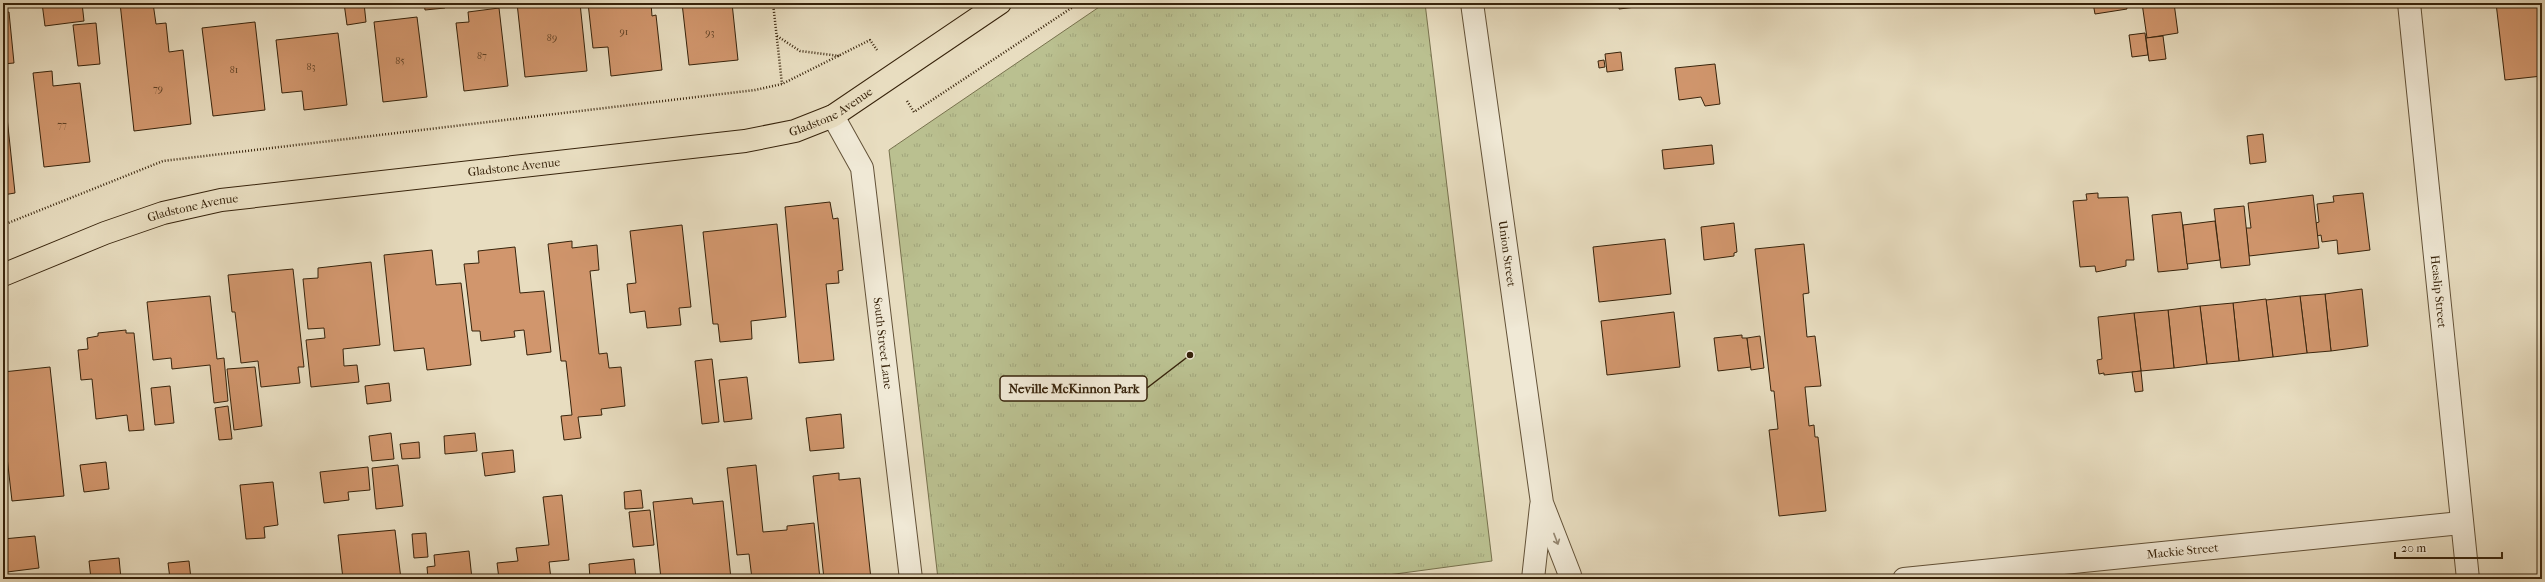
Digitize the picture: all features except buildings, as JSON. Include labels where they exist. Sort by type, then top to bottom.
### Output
[{"type":"main road","name":"Gladstone Avenue","points":[[3,275],[105,233],[163,213],[221,200],[745,140],[795,131],[833,116],[1000,3]]},
{"type":"street","name":"Union Street","points":[[1472,3],[1542,503],[1533,579]]},
{"type":"street","name":"Heaslip Street","points":[[2409,3],[2461,523],[2468,579]]},
{"type":"street","name":"South Street Lane","points":[[833,116],[862,168],[911,579]]},
{"type":"street","name":"Union Street","points":[[1542,503],[1574,577]]},
{"type":"street","name":"Mackie Street","points":[[1904,579],[2461,523]]},
{"type":"street","points":[[1538,579],[1552,573],[1574,577]]},
{"type":"path","points":[[773,3],[782,84]]},
{"type":"path","points":[[914,112],[1079,3]]},
{"type":"path","points":[[777,36],[800,51],[840,56]]},
{"type":"path","points":[[3,225],[163,161],[748,91],[782,84],[870,40],[878,52]]},
{"type":"green space","points":[[1105,3],[1425,3],[1492,561],[1358,579],[938,579],[889,150]]},
{"type":"place","name":"Neville McKinnon Park","points":[[1190,355]]}]
